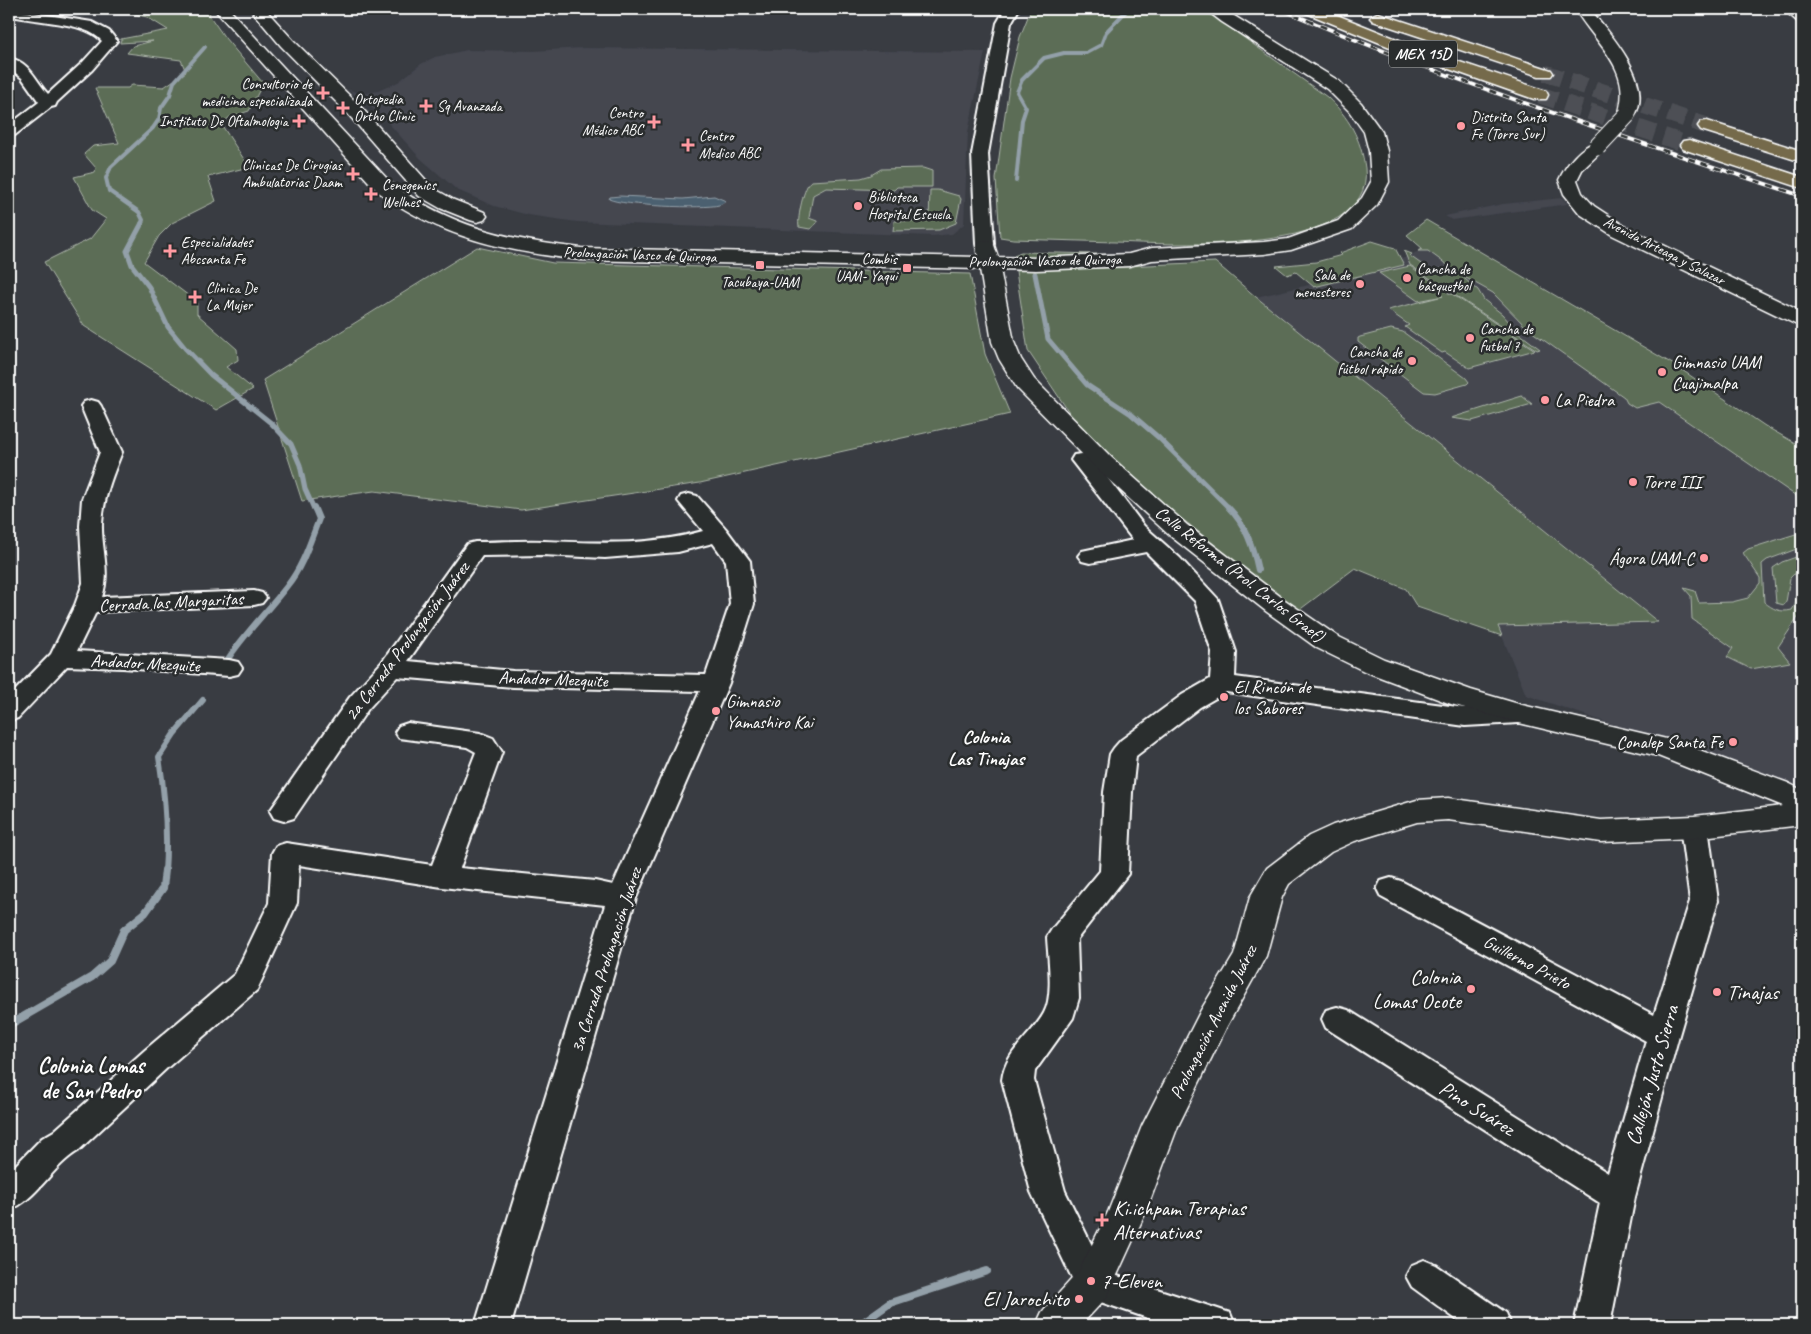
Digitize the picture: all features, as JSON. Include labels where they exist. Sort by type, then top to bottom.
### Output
[{"type":"highway","name":"MEX 15D","points":[[1309,9],[1418,53],[1540,95]]},
{"type":"highway","name":"MEX 15D","points":[[1366,10],[1422,33],[1545,73]]},
{"type":"highway","points":[[1707,126],[1802,157]]},
{"type":"highway","points":[[1689,145],[1802,183]]},
{"type":"street","name":"Prolongación Vasco de Quiroga","points":[[221,9],[384,187],[399,200],[421,213],[455,228],[532,249],[581,254],[987,254]]},
{"type":"street","points":[[987,254],[980,154],[1004,23],[1012,9]]},
{"type":"street","name":"Prolongación Vasco de Quiroga","points":[[523,229],[581,236],[1129,260],[1152,254],[1248,250],[1291,244],[1345,225],[1370,201],[1380,182],[1378,152],[1373,132],[1355,107],[1325,80],[1214,9]]},
{"type":"street","name":"Avenida Arteaga y Salazar","points":[[1582,9],[1614,50],[1625,70],[1631,96],[1627,115],[1598,146],[1574,167],[1568,180],[1573,194],[1587,210],[1619,231],[1802,320]]},
{"type":"street","points":[[9,11],[40,19],[68,20],[86,25],[104,33],[110,41],[90,66],[50,103],[9,132]]},
{"type":"street","points":[[234,23],[261,13],[287,43],[354,110],[426,192],[447,204],[494,221]]},
{"type":"street","points":[[16,28],[40,19]]},
{"type":"street","points":[[9,62],[29,77],[38,94],[50,103]]},
{"type":"street","name":"Calle Reforma (Prol. Carlos Graef)","points":[[987,254],[1003,342],[1010,359],[1025,383],[1097,456],[1178,530],[1276,606],[1327,642],[1374,665],[1461,697],[1519,714],[1665,748],[1777,790],[1802,802]]},
{"type":"street","points":[[9,712],[61,658],[87,605],[95,583],[90,526],[93,499],[111,452],[91,406]]},
{"type":"street","points":[[1082,460],[1115,506],[1150,544],[1172,563],[1206,599],[1224,652],[1222,684]]},
{"type":"street","name":"3a Cerrada Prolongación Juárez","points":[[493,1325],[622,898],[716,683],[742,604],[738,561],[718,534],[689,501]]},
{"type":"street","name":"2a Cerrada Prolongación Juárez","points":[[284,811],[360,704],[391,668],[475,549],[542,548],[605,551],[678,545],[718,534]]},
{"type":"street","points":[[1090,556],[1150,544]]},
{"type":"street","name":"Cerrada las Margaritas","points":[[87,605],[254,598]]},
{"type":"street","name":"Andador Mezquite","points":[[61,658],[229,668]]},
{"type":"street","name":"Andador Mezquite","points":[[391,668],[513,679],[716,683]]},
{"type":"street","points":[[1217,1325],[1093,1284],[1048,1192],[1018,1080],[1019,1068],[1058,1018],[1064,998],[1062,937],[1114,874],[1118,792],[1123,754],[1130,746],[1191,701],[1222,684],[1465,717],[1519,714]]},
{"type":"street","points":[[408,732],[472,739],[484,744],[489,752],[442,877]]},
{"type":"street","name":"Prolongación Avenida Juárez","points":[[1056,1325],[1093,1284],[1126,1214],[1160,1126],[1213,1020],[1250,956],[1266,897],[1278,876],[1320,844],[1344,833],[1418,811],[1448,809],[1601,831],[1694,826],[1802,814]]},
{"type":"street","name":"Callejón Justo Sierra","points":[[1592,1325],[1618,1197],[1663,1035],[1704,901],[1694,826]]},
{"type":"street","points":[[9,1195],[54,1148],[66,1141],[156,1059],[246,982],[283,903],[286,853],[442,877],[595,892],[622,898]]},
{"type":"street","name":"Guillermo Prieto","points":[[1391,890],[1663,1035]]},
{"type":"street","name":"Pino Suárez","points":[[1337,1019],[1618,1197]]},
{"type":"street","points":[[1424,1276],[1493,1325]]},
{"type":"shaded area","name":"Centro Medico ABC","points":[[582,48],[985,52],[968,132],[964,224],[952,234],[933,236],[577,222],[528,215],[494,206],[457,190],[420,158],[382,116],[347,89],[361,94],[378,91],[398,82],[421,64],[435,57],[467,50],[533,51]]},
{"type":"shaded area","points":[[1562,198],[1568,204],[1452,220],[1445,216],[1503,204]]},
{"type":"shaded area","points":[[1426,220],[1679,369],[1765,426],[1802,447],[1802,789],[1526,695],[1498,626],[1657,621],[1256,297],[1383,268],[1423,249],[1407,235]]},
{"type":"green space","points":[[113,9],[205,9],[210,13],[209,15],[225,38],[263,83],[249,111],[230,117],[221,124],[249,167],[208,177],[216,201],[172,223],[159,236],[144,262],[197,302],[197,314],[237,349],[238,360],[226,367],[253,389],[216,410],[84,326],[44,262],[90,239],[106,219],[92,210],[74,177],[95,172],[96,168],[84,154],[93,146],[119,143],[95,88],[128,88],[132,85],[164,87],[186,72],[181,60],[127,53],[133,46],[153,41],[120,43],[121,39],[168,30],[147,17]]},
{"type":"green space","points":[[1031,9],[1207,9],[1219,20],[1327,97],[1342,112],[1353,129],[1363,157],[1365,168],[1360,197],[1338,218],[1305,231],[1264,239],[1178,244],[1000,237],[996,179],[1010,78],[1020,37]]},
{"type":"green space","points":[[923,168],[932,171],[932,187],[897,187],[894,190],[826,188],[813,195],[809,218],[817,221],[817,223],[810,229],[799,227],[802,202],[808,184],[811,181],[861,178],[881,169]]},
{"type":"green space","points":[[930,190],[938,190],[959,196],[961,199],[956,223],[939,230],[893,231],[894,221],[929,221]]},
{"type":"green space","points":[[1426,220],[1676,366],[1765,426],[1802,447],[1802,500],[1659,402],[1635,408],[1627,403],[1624,397],[1528,329],[1493,293],[1459,274],[1478,290],[1484,300],[1502,314],[1519,333],[1540,349],[1537,350],[1410,265],[1404,251],[1412,254],[1410,256],[1431,271],[1450,267],[1428,251],[1418,251],[1423,249],[1407,235]]},
{"type":"green space","points":[[1372,241],[1395,248],[1404,265],[1314,287],[1296,272],[1287,275],[1276,266],[1316,262],[1342,255],[1340,253]]},
{"type":"green space","points":[[477,247],[553,263],[970,274],[985,354],[1010,414],[700,483],[521,510],[374,491],[302,501],[263,380]]},
{"type":"green space","points":[[1021,252],[1132,255],[1132,257],[1019,258],[1014,255]]},
{"type":"green space","points":[[1215,262],[1658,622],[1498,626],[1502,636],[1417,607],[1406,589],[1355,568],[1298,611],[1176,514],[1079,427],[1028,351],[1016,271]]},
{"type":"green space","name":"Cancha de futbol 7","points":[[1410,266],[1535,350],[1469,368],[1445,352],[1442,353],[1405,327],[1409,325],[1388,310],[1443,296],[1418,301],[1379,273]]},
{"type":"green space","name":"Cancha de fútbol rápido","points":[[1391,329],[1403,332],[1469,382],[1435,393],[1424,392],[1358,342],[1360,337]]},
{"type":"green space","points":[[1522,396],[1532,404],[1472,421],[1451,418]]},
{"type":"green space","points":[[1802,532],[1802,547],[1767,560],[1762,564],[1764,602],[1770,607],[1780,611],[1792,610],[1795,605],[1798,582],[1802,588],[1802,616],[1799,616],[1778,647],[1790,662],[1751,669],[1727,657],[1733,648],[1692,619],[1691,596],[1684,588],[1695,591],[1699,603],[1732,602],[1748,598],[1760,583],[1760,578],[1743,553],[1748,549]]},
{"type":"green space","points":[[1802,555],[1802,576],[1794,574],[1790,578],[1786,602],[1784,605],[1776,603],[1773,568],[1782,562]]},
{"type":"water","points":[[714,196],[726,201],[719,205],[681,207],[646,205],[609,199],[610,197],[683,199]]},
{"type":"waterway","points":[[1016,181],[1022,120],[1026,108],[1017,92],[1022,80],[1044,58],[1064,53],[1086,53],[1101,45],[1106,32],[1128,9]]},
{"type":"waterway","points":[[141,224],[143,220],[139,212],[109,191],[106,178],[111,167],[153,128],[159,119],[161,108],[170,95],[174,82],[205,47]]},
{"type":"waterway","points":[[142,223],[127,251],[132,265],[149,287],[168,327],[211,375],[271,423],[291,444],[300,465],[305,489],[314,509]]},
{"type":"waterway","points":[[1035,274],[1048,339],[1087,385],[1131,414],[1159,438],[1228,507]]},
{"type":"waterway","points":[[226,662],[240,642],[293,578],[306,554],[319,519],[314,507]]},
{"type":"waterway","points":[[1228,507],[1240,521],[1248,537],[1258,570]]},
{"type":"waterway","points":[[165,872],[165,814],[159,757],[174,734],[203,700]]},
{"type":"waterway","points":[[9,1025],[92,977],[110,961],[124,930],[145,913],[163,888],[165,870]]},
{"type":"waterway","points":[[859,1325],[890,1303],[987,1271]]},
{"type":"tunnel","points":[[1545,73],[1707,126]]},
{"type":"tunnel","points":[[1540,95],[1689,145]]},
{"type":"railway","points":[[1281,9],[1345,36],[1474,85],[1605,131],[1802,196]]},
{"type":"place","name":"Consultorio de medicina especializada","points":[[323,93]]},
{"type":"place","name":"Sq Avanzada","points":[[426,106]]},
{"type":"place","name":"Ortopedia Ortho Clinic","points":[[343,108]]},
{"type":"place","name":"Instituto De Oftalmologia","points":[[299,121]]},
{"type":"place","name":"Centro Médico ABC","points":[[654,122]]},
{"type":"place","name":"Distrito Santa Fe (Torre Sur)","points":[[1461,126]]},
{"type":"place","name":"Centro Medico ABC","points":[[688,145]]},
{"type":"place","name":"Clinicas De Cirugias Ambulatorias Daam","points":[[353,174]]},
{"type":"place","name":"Cenegenics Wellnes","points":[[371,194]]},
{"type":"place","name":"Biblioteca Hospital Escuela","points":[[858,206]]},
{"type":"place","name":"Especialidades Abcsanta Fe","points":[[170,251]]},
{"type":"place","name":"Tacubaya-UAM","points":[[760,265]]},
{"type":"place","name":"Combis UAM- Yaqui","points":[[907,268]]},
{"type":"place","name":"Cancha de básquetbol","points":[[1407,278]]},
{"type":"place","name":"Sala de menesteres","points":[[1360,284]]},
{"type":"place","name":"Clinica De La Mujer","points":[[195,297]]},
{"type":"place","name":"Cancha de futbol 7","points":[[1470,338]]},
{"type":"place","name":"Cancha de fútbol rápido","points":[[1412,361]]},
{"type":"place","name":"Gimnasio UAM Cuajimalpa","points":[[1662,372]]},
{"type":"place","name":"La Piedra","points":[[1545,400]]},
{"type":"place","name":"Torre III","points":[[1633,482]]},
{"type":"place","name":"Ágora UAM-C","points":[[1704,558]]},
{"type":"place","name":"El Rincón de los Sabores","points":[[1224,697]]},
{"type":"place","name":"Gimnasio Yamashiro Kai","points":[[716,711]]},
{"type":"place","name":"Conalep Santa Fe","points":[[1733,742]]},
{"type":"place","name":"Colonia Lomas Ocote","points":[[1471,989]]},
{"type":"place","name":"Tinajas","points":[[1717,992]]},
{"type":"place","name":"Ki.ichpam Terapias Alternativas","points":[[1102,1220]]},
{"type":"place","name":"7-Eleven","points":[[1091,1281]]},
{"type":"place","name":"El Jarochito","points":[[1079,1299]]},
{"type":"district","name":"Colonia Las Tinajas","points":[[986,748]]},
{"type":"district","name":"Colonia Lomas de San Pedro","points":[[91,1078]]}]
